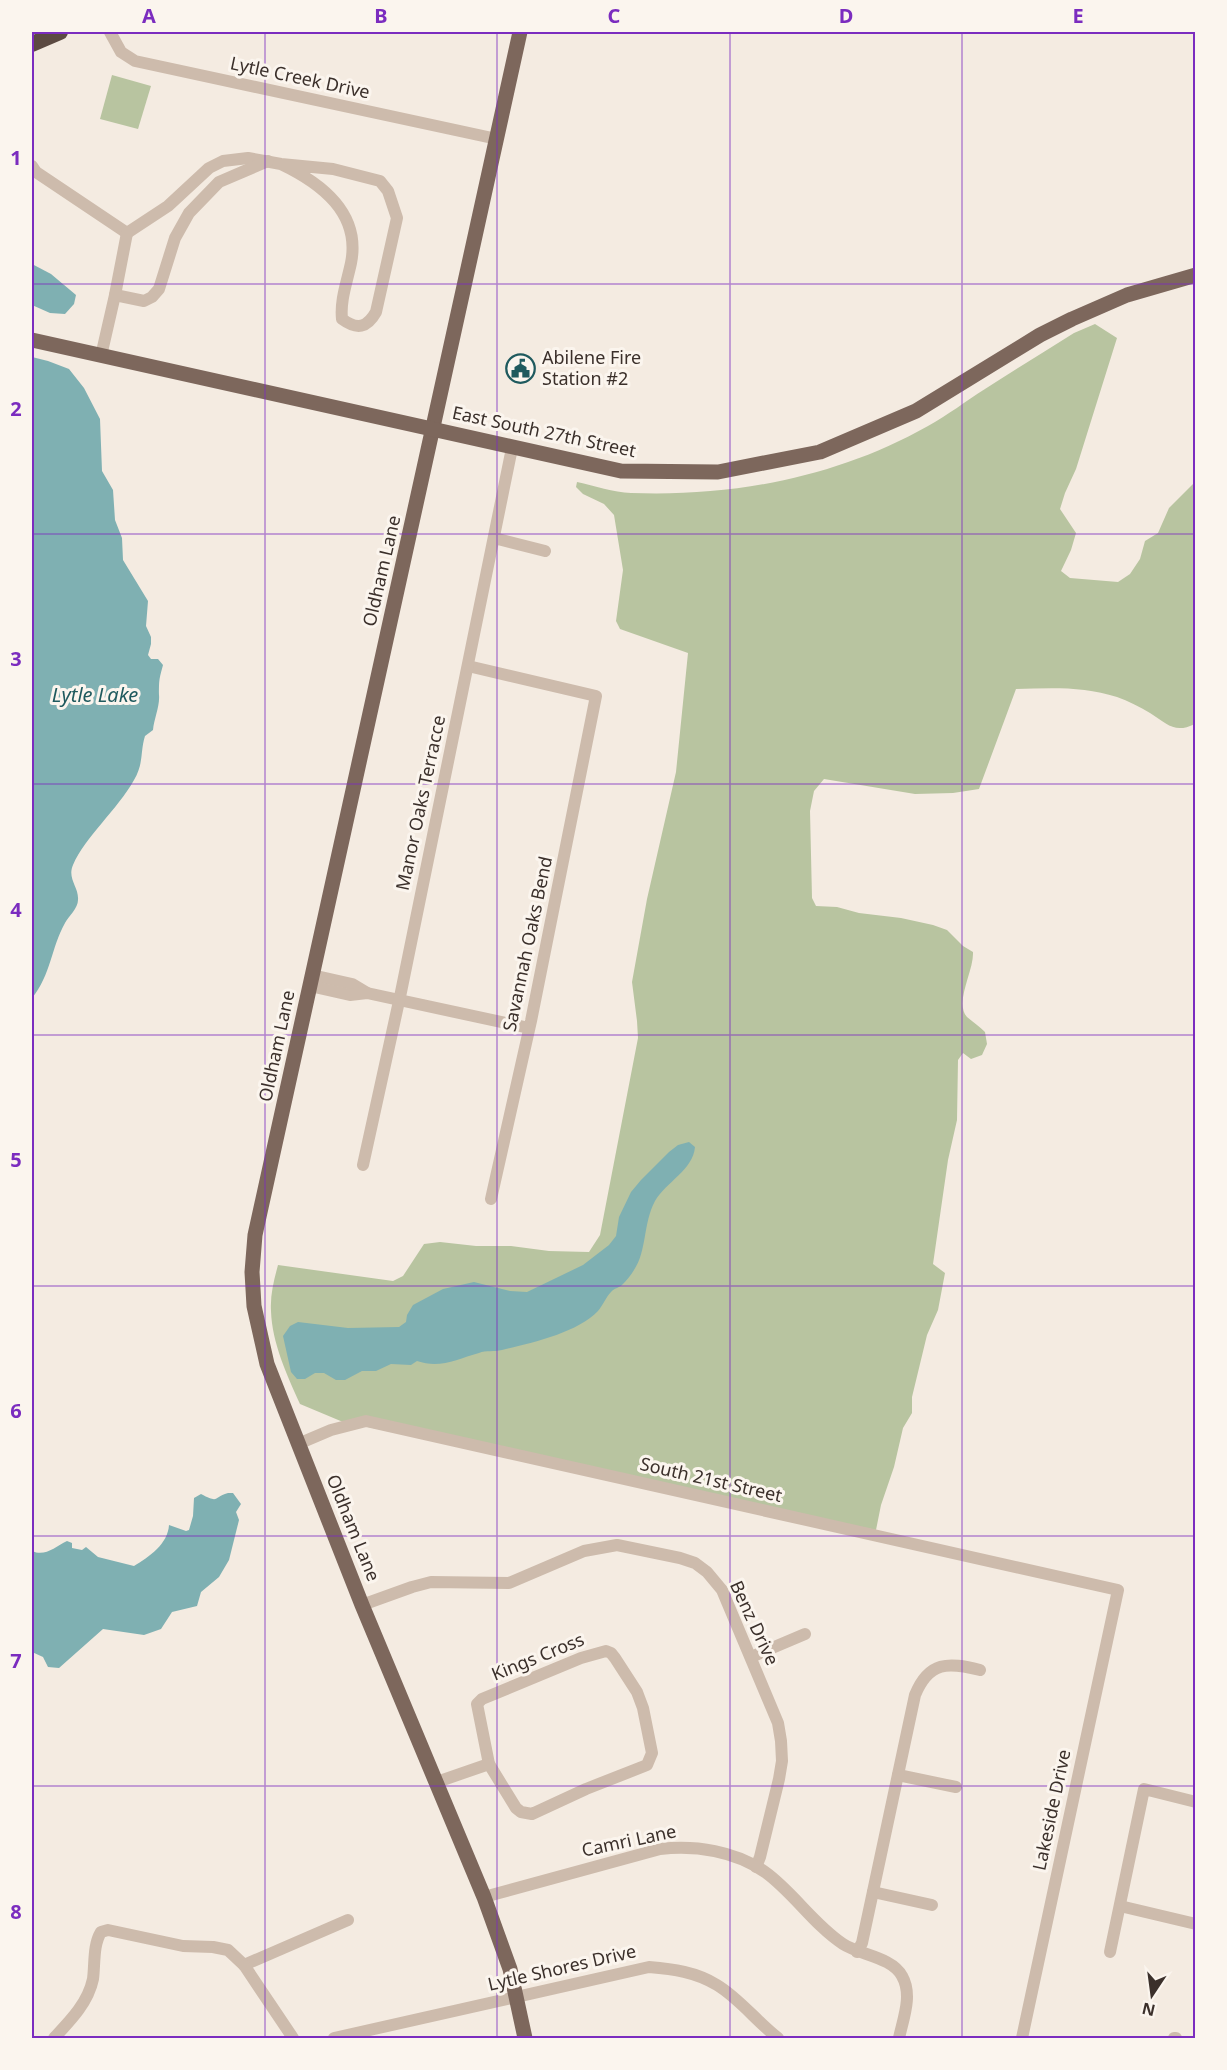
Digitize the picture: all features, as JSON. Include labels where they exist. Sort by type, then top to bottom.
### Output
[{"type":"highway","points":[[32,44],[60,32]]},
{"type":"main road","name":"Oldham Lane","points":[[520,32],[255,1235],[252,1272],[254,1306],[267,1364],[362,1605],[484,1897],[510,1969],[525,2038]]},
{"type":"main road","name":"East South 27th Street","points":[[32,340],[621,471],[718,472],[820,452],[916,411],[1072,319],[1126,295],[1196,275]]},
{"type":"street","name":"Lytle Creek Drive","points":[[110,32],[121,52],[135,60],[497,139]]},
{"type":"street","points":[[234,176],[239,158]]},
{"type":"street","points":[[101,356],[116,295],[127,233],[174,201],[209,168],[223,161],[239,158],[333,169],[380,181],[388,191],[397,218],[376,312],[371,321],[362,326],[351,325],[342,319],[341,308],[353,250],[351,232],[344,217],[323,189],[306,176],[281,164]]},
{"type":"street","points":[[116,295],[144,300],[152,297],[159,289],[175,238],[189,213],[219,182],[268,161]]},
{"type":"street","points":[[32,166],[36,172],[127,233]]},
{"type":"street","points":[[174,201],[189,213]]},
{"type":"street","name":"Manor Oaks Terracce","points":[[363,1165],[512,448]]},
{"type":"street","points":[[494,538],[545,551]]},
{"type":"street","name":"Savannah Oaks Bend","points":[[468,666],[596,696],[529,1028],[491,1199]]},
{"type":"street","points":[[311,981],[350,995],[367,993],[529,1028]]},
{"type":"street","name":"South 21st Street","points":[[298,1444],[331,1430],[366,1421],[1118,1590]]},
{"type":"street","name":"Benz Drive","points":[[362,1605],[431,1582],[509,1583],[584,1551],[617,1545],[631,1546],[695,1563],[707,1572],[722,1590],[778,1723],[782,1761],[756,1867]]},
{"type":"street","name":"Lakeside Drive","points":[[1022,2038],[1118,1590]]},
{"type":"street","points":[[750,1657],[805,1634]]},
{"type":"street","name":"Kings Cross","points":[[601,1652],[611,1653],[637,1692],[643,1708],[652,1754],[646,1765],[528,1814],[516,1808],[489,1764],[477,1709],[477,1704],[482,1699],[581,1658],[601,1652]]},
{"type":"street","points":[[857,1952],[862,1943],[915,1695],[924,1676],[933,1670],[960,1665],[980,1670]]},
{"type":"street","points":[[437,1782],[489,1764]]},
{"type":"street","points":[[898,1775],[956,1787]]},
{"type":"street","points":[[1110,1952],[1144,1789],[1196,1802]]},
{"type":"street","name":"Camri Lane","points":[[484,1897],[660,1849],[682,1847],[723,1853],[766,1873],[828,1932],[857,1952],[893,1966],[902,1975],[908,1999],[899,2038]]},
{"type":"street","points":[[873,1892],[932,1905]]},
{"type":"street","points":[[1120,1906],[1196,1924]]},
{"type":"street","points":[[244,1965],[348,1920]]},
{"type":"street","points":[[54,2038],[73,2019],[86,1998],[92,1982],[97,1938],[101,1932],[108,1930],[183,1946],[228,1950],[244,1965],[292,2038]]},
{"type":"street","name":"Lytle Shores Drive","points":[[334,2038],[649,1967],[677,1970],[698,1976],[718,1986],[778,2038]]},
{"type":"green space","points":[[112,75],[151,86],[138,129],[100,119]]},
{"type":"green space","points":[[1095,324],[1117,338],[1076,469],[1060,509],[1076,533],[1061,571],[1070,578],[1118,582],[1130,574],[1140,559],[1145,541],[1158,533],[1169,508],[1195,482],[1195,724],[1176,728],[1130,702],[1105,693],[1067,689],[1016,689],[979,789],[953,793],[915,794],[824,779],[814,791],[810,811],[812,898],[816,906],[837,907],[859,913],[901,918],[947,930],[963,946],[973,952],[963,995],[964,1011],[967,1017],[985,1032],[987,1044],[982,1055],[971,1059],[963,1053],[958,1060],[957,1120],[948,1160],[933,1264],[945,1273],[938,1310],[927,1335],[912,1397],[912,1413],[903,1428],[876,1530],[343,1422],[300,1404],[281,1359],[272,1323],[271,1299],[278,1265],[393,1281],[403,1276],[424,1244],[440,1242],[589,1252],[600,1235],[638,1038],[632,982],[647,899],[676,772],[688,653],[620,629],[616,621],[623,570],[614,515],[604,504],[583,494],[576,487],[577,482],[631,493],[669,493],[746,487],[821,471],[894,444],[928,426],[1074,333]]},
{"type":"water","points":[[32,264],[51,274],[76,295],[74,304],[65,314],[50,313],[32,305]]},
{"type":"water","name":"Lytle Lake","points":[[32,357],[69,369],[84,388],[100,419],[102,471],[113,490],[115,520],[122,538],[123,560],[148,601],[146,626],[151,637],[151,644],[148,655],[151,659],[158,659],[163,665],[159,704],[153,730],[145,736],[137,774],[119,802],[78,854],[71,875],[78,895],[78,903],[60,932],[47,971],[32,998]]},
{"type":"water","points":[[689,1142],[695,1147],[693,1155],[684,1169],[655,1201],[648,1218],[641,1254],[634,1270],[622,1285],[609,1294],[598,1311],[589,1319],[553,1336],[441,1364],[417,1361],[411,1365],[391,1364],[376,1371],[362,1371],[345,1380],[336,1380],[324,1373],[315,1373],[305,1379],[297,1379],[291,1372],[283,1336],[290,1326],[298,1322],[348,1328],[399,1327],[406,1322],[413,1305],[443,1289],[474,1282],[510,1291],[527,1292],[583,1265],[609,1245],[616,1236],[619,1217],[631,1192],[641,1180],[669,1152],[678,1145]]},
{"type":"water","points":[[233,1493],[241,1504],[236,1512],[239,1520],[229,1560],[219,1577],[201,1592],[197,1606],[172,1612],[161,1629],[144,1635],[103,1629],[59,1668],[48,1667],[43,1657],[32,1652],[32,1551],[46,1552],[67,1541],[72,1543],[72,1548],[82,1550],[86,1547],[98,1557],[134,1566],[161,1544],[169,1525],[189,1530],[194,1498],[201,1494],[216,1499]]},
{"type":"place","name":"Abilene Fire Station #2","points":[[521,368]]}]
